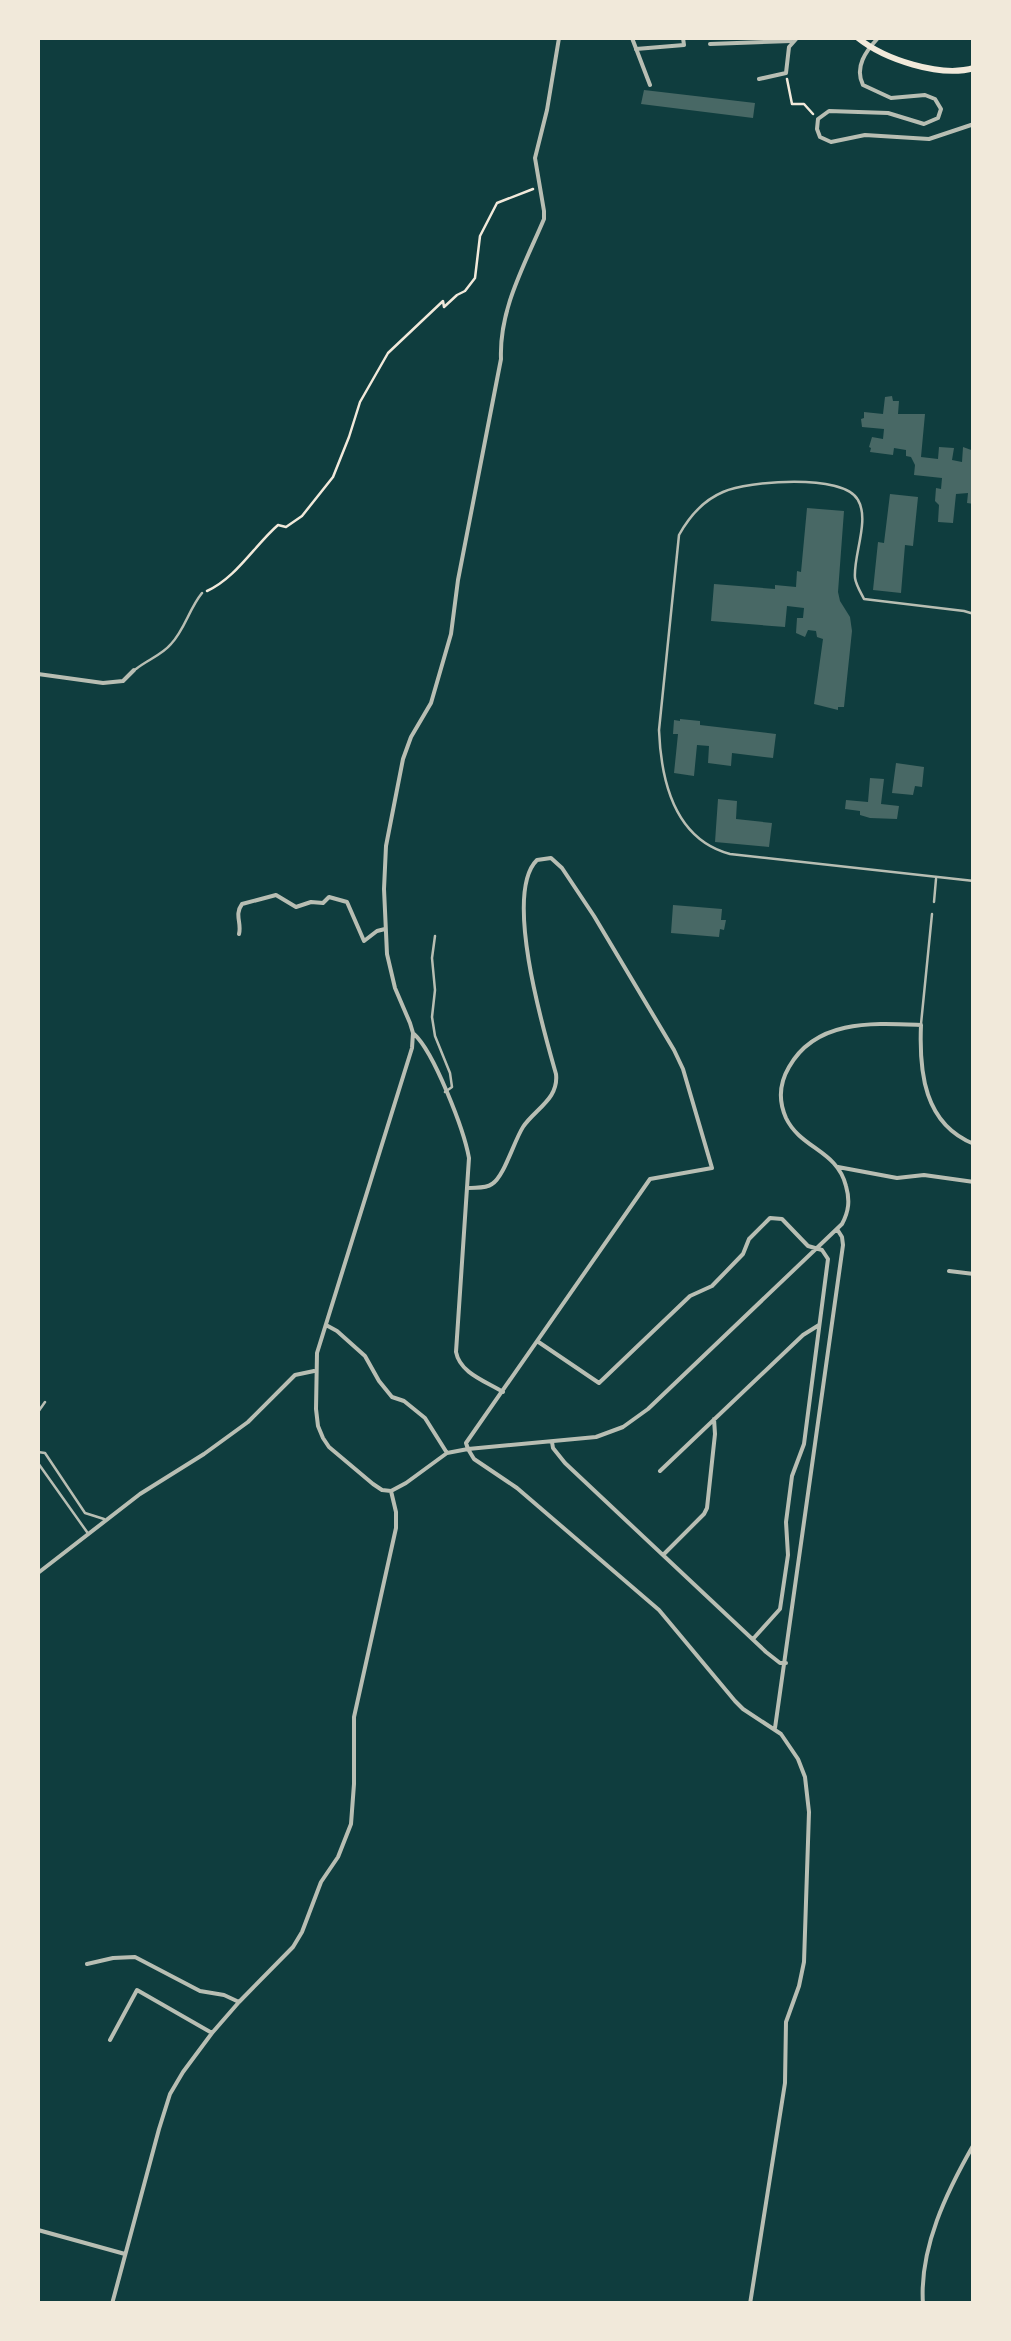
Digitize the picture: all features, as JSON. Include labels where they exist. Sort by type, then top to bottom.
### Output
[{"type":"main road","points":[[858,38],[902,62],[959,71],[974,68]]},
{"type":"street","points":[[502,1392],[457,1360],[468,1150],[426,1048],[413,1034],[390,968],[384,889],[386,846],[403,758],[431,703],[451,634],[499,371],[505,314],[544,219],[536,150],[558,38]]},
{"type":"street","points":[[632,38],[650,84]]},
{"type":"street","points":[[636,50],[686,45],[683,38]]},
{"type":"street","points":[[878,38],[859,68],[863,85],[891,98],[935,98],[941,110],[938,118],[924,124],[888,113],[829,110],[818,119],[818,132],[825,140],[866,135],[929,140],[974,124]]},
{"type":"street","points":[[710,44],[794,40],[787,55],[786,73],[759,80]]},
{"type":"street","points":[[38,674],[103,683],[123,680],[134,670]]},
{"type":"street","points":[[468,1188],[484,1187],[497,1180],[520,1131],[556,1087],[527,956],[528,872],[538,860],[550,858],[562,868],[594,916],[683,1069],[712,1168],[650,1179],[638,1192],[466,1444],[474,1459],[517,1488],[660,1610],[735,1701],[775,1728],[789,1744],[805,1776],[809,1812],[802,1972],[786,2022],[783,2100],[750,2304]]},
{"type":"street","points":[[239,934],[238,913],[242,904],[276,895],[296,907],[312,902],[323,904],[329,898],[347,902],[364,941],[385,929]]},
{"type":"street","points":[[974,1144],[949,1129],[929,1099],[922,1077],[921,1025],[878,1024],[835,1029],[817,1037],[791,1063],[780,1091],[784,1115],[799,1136],[838,1167],[897,1178],[924,1175],[974,1182]]},
{"type":"street","points":[[413,1034],[316,1353],[316,1409],[323,1438],[382,1490],[391,1491],[406,1483],[446,1454],[612,1433],[636,1419],[837,1230],[846,1218],[848,1197],[838,1167]]},
{"type":"street","points":[[537,1341],[599,1383],[690,1296],[712,1286],[743,1254],[749,1239],[767,1220],[782,1219],[808,1246],[822,1250],[828,1259],[804,1444],[792,1476],[786,1522],[788,1555],[780,1609],[753,1639]]},
{"type":"street","points":[[775,1728],[843,1245],[837,1230]]},
{"type":"street","points":[[949,1270],[974,1274]]},
{"type":"street","points":[[325,1324],[365,1356],[392,1396],[404,1400],[424,1418],[446,1454]]},
{"type":"street","points":[[660,1471],[803,1335],[819,1325]]},
{"type":"street","points":[[38,1572],[140,1494],[248,1422],[295,1375],[316,1371]]},
{"type":"street","points":[[663,1555],[704,1514],[714,1419]]},
{"type":"street","points":[[552,1442],[564,1463],[753,1639],[780,1663],[786,1663]]},
{"type":"street","points":[[112,2304],[168,2100],[182,2072],[212,2033],[293,1947],[320,1882],[338,1857],[351,1824],[354,1717],[396,1528],[391,1491]]},
{"type":"street","points":[[87,1964],[135,1957],[200,1991],[224,1994],[239,2002]]},
{"type":"street","points":[[110,2040],[137,1990],[212,2033]]},
{"type":"street","points":[[923,2304],[926,2261],[934,2232],[945,2200],[974,2144]]},
{"type":"street","points":[[38,2230],[125,2254]]},
{"type":"lane","points":[[974,614],[864,599],[855,578],[862,512],[859,500],[845,488],[776,482],[728,490],[700,507],[680,535],[659,730],[667,790],[678,813],[710,848],[730,854],[974,881]]},
{"type":"lane","points":[[134,670],[171,645],[202,593]]},
{"type":"lane","points":[[934,902],[936,878]]},
{"type":"lane","points":[[921,1025],[932,914]]},
{"type":"lane","points":[[435,936],[432,1018],[450,1073],[452,1087],[445,1092]]},
{"type":"lane","points":[[38,1412],[45,1402]]},
{"type":"lane","points":[[38,1452],[44,1453],[85,1513],[106,1520]]},
{"type":"lane","points":[[38,1464],[88,1534]]},
{"type":"path","points":[[786,73],[792,104],[804,104],[818,119]]},
{"type":"path","points":[[202,593],[237,568],[278,525],[286,527],[302,516],[332,477],[360,402],[388,353],[442,301],[444,307],[475,278],[480,236],[498,202],[540,187]]},
{"type":"building","points":[[644,90],[755,103],[753,118],[641,104]]},
{"type":"building","points":[[892,396],[893,401],[899,401],[898,414],[925,414],[921,457],[938,459],[939,447],[954,448],[952,460],[962,462],[963,447],[974,451],[974,504],[967,503],[968,493],[956,494],[953,523],[938,522],[936,488],[941,489],[942,478],[914,475],[915,465],[906,456],[906,450],[894,448],[893,455],[870,452],[872,437],[883,439],[884,429],[862,427],[861,419],[864,412],[883,414],[885,397]]},
{"type":"building","points":[[890,494],[918,497],[913,546],[905,545],[901,593],[873,590],[878,542],[884,543]]},
{"type":"building","points":[[807,508],[844,511],[838,592],[852,631],[844,707],[838,710],[814,704],[823,639],[817,637],[816,631],[808,630],[805,637],[796,633],[797,618],[803,618],[804,608],[787,606],[785,627],[711,621],[714,584],[796,587]]},
{"type":"building","points":[[674,720],[776,734],[773,758],[732,753],[731,766],[708,763],[709,746],[697,745],[694,776],[674,773],[678,734],[673,734]]},
{"type":"building","points":[[896,763],[924,767],[922,787],[915,786],[913,795],[892,793]]},
{"type":"building","points":[[870,778],[884,779],[881,804],[899,806],[897,819],[870,818],[860,815],[860,811],[845,809],[846,800],[868,802]]},
{"type":"building","points":[[718,799],[737,801],[736,819],[772,823],[769,847],[715,842]]},
{"type":"building","points":[[673,905],[722,909],[724,930],[720,929],[719,937],[671,933]]}]
